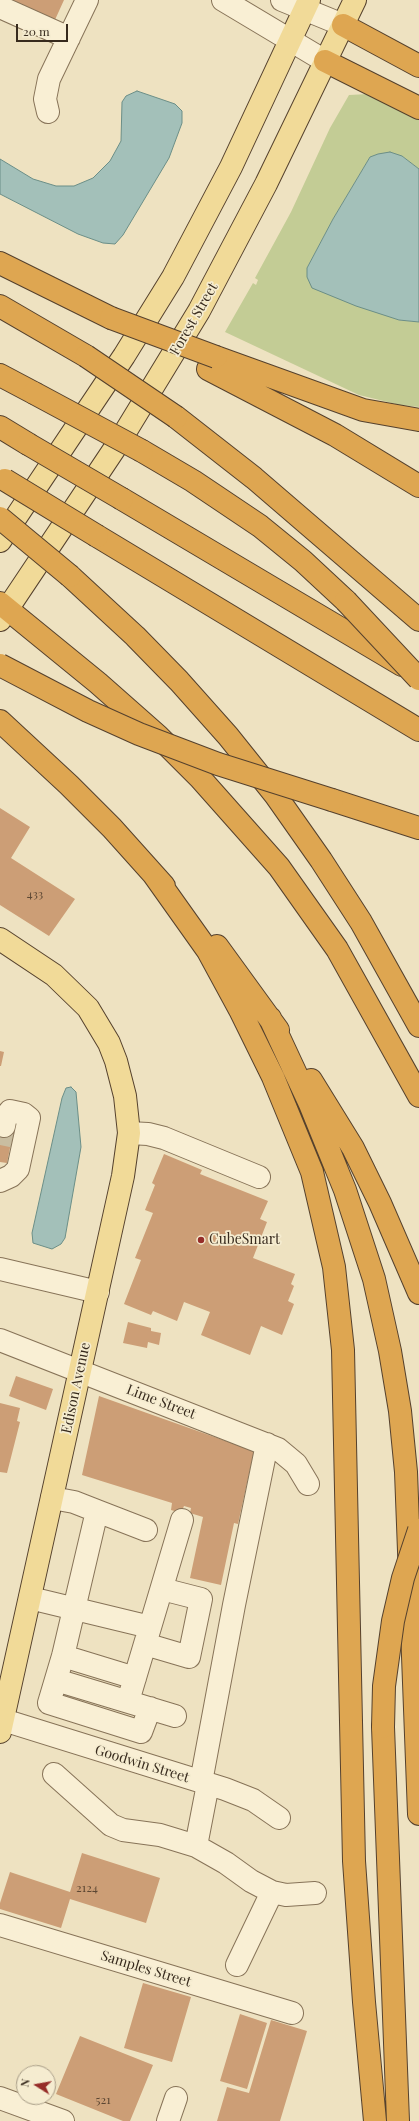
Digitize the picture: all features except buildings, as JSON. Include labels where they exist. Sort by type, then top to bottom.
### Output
[{"type":"highway","points":[[343,25],[419,66]]},
{"type":"highway","points":[[326,61],[419,108]]},
{"type":"highway","points":[[0,264],[111,318],[212,363],[419,486]]},
{"type":"highway","points":[[0,306],[86,356],[176,417],[254,478],[419,620]]},
{"type":"highway","points":[[212,363],[363,410],[419,420]]},
{"type":"highway","points":[[0,375],[156,459],[205,489],[260,526],[335,590],[419,679]]},
{"type":"highway","points":[[0,427],[419,675]]},
{"type":"highway","points":[[2,479],[419,730]]},
{"type":"highway","points":[[0,518],[70,576],[135,636],[179,681],[228,736],[276,796],[321,860],[361,922],[419,1026]]},
{"type":"highway","points":[[2,611],[98,683],[158,736],[200,778],[279,867],[337,949],[379,1021],[419,1096]]},
{"type":"highway","points":[[0,665],[88,711],[139,734],[192,755],[419,828]]},
{"type":"highway","points":[[0,721],[69,785],[154,874],[222,953],[270,1018],[321,1095],[353,1148],[380,1203],[419,1293]]},
{"type":"highway","points":[[154,874],[208,952],[244,1016],[273,1077],[312,1172],[334,1267],[343,1350],[354,1861],[364,2002],[375,2121]]},
{"type":"highway","points":[[270,1018],[310,1104],[353,1212],[374,1279],[390,1351],[400,1411],[406,1472],[419,1814]]},
{"type":"highway","points":[[398,2121],[383,1727],[386,1664],[393,1621],[403,1578],[419,1530]]},
{"type":"main road","name":"Forest Street","points":[[2,611],[121,439],[179,346],[250,217],[355,0]]},
{"type":"main road","points":[[0,541],[128,350],[173,277],[231,167],[307,4]]},
{"type":"main road","name":"Edison Avenue","points":[[0,939],[54,975],[71,989],[88,1008],[109,1043],[125,1091],[128,1133],[123,1176],[1,1724]]},
{"type":"street","points":[[48,112],[45,99],[46,89],[87,0]]},
{"type":"street","points":[[223,0],[326,61]]},
{"type":"street","points":[[282,0],[307,4],[343,25]]},
{"type":"street","points":[[0,7],[69,38]]},
{"type":"street","points":[[0,1181],[11,1176],[18,1169],[29,1118],[24,1114],[10,1111],[6,1116],[4,1126]]},
{"type":"street","points":[[128,1133],[148,1134],[164,1138],[259,1177]]},
{"type":"street","points":[[0,1269],[98,1292]]},
{"type":"street","name":"Lime Street","points":[[0,1340],[267,1444],[291,1458],[308,1484]]},
{"type":"street","points":[[196,1846],[234,1605],[267,1444]]},
{"type":"street","points":[[52,1498],[74,1502],[146,1530]]},
{"type":"street","points":[[97,1511],[75,1609],[49,1703],[141,1732],[150,1708]]},
{"type":"street","points":[[128,1701],[182,1520]]},
{"type":"street","points":[[30,1598],[75,1609],[148,1636],[189,1657],[201,1599],[162,1589]]},
{"type":"street","points":[[63,1656],[135,1678]]},
{"type":"street","points":[[56,1680],[176,1716]]},
{"type":"street","name":"Goodwin Street","points":[[1,1724],[205,1783],[253,1800],[279,1818]]},
{"type":"street","points":[[54,1774],[111,1825],[123,1830],[160,1835],[196,1846],[212,1854],[251,1882],[272,1892],[286,1896],[315,1893]]},
{"type":"street","points":[[237,1965],[272,1892]]},
{"type":"street","name":"Samples Street","points":[[0,1925],[292,2013]]},
{"type":"street","points":[[0,2098],[64,2121]]},
{"type":"street","points":[[168,2121],[176,2098]]},
{"type":"green space","points":[[369,94],[419,119],[419,169],[402,156],[370,157],[333,219],[307,268],[307,277],[399,320],[419,322],[419,407],[400,405],[359,395],[225,332],[253,283],[256,285],[258,280],[255,278],[291,212],[330,128],[349,95]]},
{"type":"water","points":[[137,91],[175,104],[182,111],[182,123],[169,158],[123,235],[115,244],[103,243],[78,234],[0,194],[0,159],[33,179],[56,186],[74,186],[93,178],[110,161],[121,141],[122,102],[126,96]]},
{"type":"water","points":[[390,152],[402,156],[419,169],[419,322],[399,320],[356,306],[312,288],[307,277],[307,268],[333,219],[370,157]]},
{"type":"water","points":[[71,1087],[76,1092],[81,1147],[65,1238],[61,1244],[52,1249],[33,1243],[32,1233],[62,1098],[66,1088]]},
{"type":"tunnel","points":[[0,1145],[4,1126]]},
{"type":"place","name":"CubeSmart","points":[[201,1240]]}]
